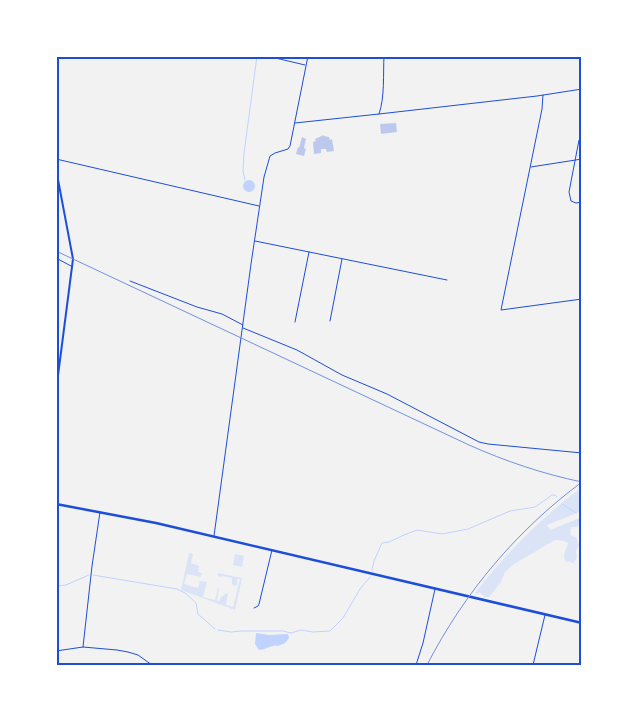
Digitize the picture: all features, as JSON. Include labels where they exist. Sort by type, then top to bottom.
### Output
[{"type":"main road","points":[[56,504],[214,536],[582,623]]},
{"type":"street","points":[[267,56],[306,65]]},
{"type":"street","points":[[214,536],[264,177],[272,154],[284,151],[290,146],[308,56]]},
{"type":"street","points":[[378,114],[383,85],[384,56]]},
{"type":"street","points":[[294,123],[582,89]]},
{"type":"street","points":[[543,95],[542,109],[501,310],[582,298]]},
{"type":"street","points":[[582,138],[579,140],[569,192],[571,201],[576,203],[582,202]]},
{"type":"street","points":[[56,159],[260,206]]},
{"type":"street","points":[[530,167],[582,159]]},
{"type":"street","points":[[56,169],[72,255],[56,390]]},
{"type":"street","points":[[56,187],[60,189]]},
{"type":"street","points":[[255,241],[447,280]]},
{"type":"street","points":[[294,322],[309,252]]},
{"type":"street","points":[[56,258],[72,266]]},
{"type":"street","points":[[330,321],[342,259]]},
{"type":"street","points":[[130,281],[197,307],[222,314],[243,326],[297,350],[342,375],[387,394],[479,442],[582,453]]},
{"type":"street","points":[[83,647],[100,512]]},
{"type":"street","points":[[254,608],[259,604],[272,550]]},
{"type":"street","points":[[416,665],[436,588]]},
{"type":"street","points":[[533,665],[545,615]]},
{"type":"street","points":[[56,651],[83,647],[117,650],[138,655],[152,665]]},
{"type":"shaded area","points":[[582,487],[582,511],[547,525],[550,530],[582,517],[582,525],[572,527],[570,530],[570,535],[576,537],[579,545],[576,551],[577,557],[573,563],[566,562],[565,559],[564,554],[568,543],[555,540],[514,564],[505,572],[501,582],[489,597],[485,597],[479,592],[478,594],[475,593],[525,536]]},
{"type":"shaded area","points":[[189,553],[193,554],[191,563],[199,566],[198,572],[202,573],[201,577],[187,574],[184,584],[198,588],[200,581],[207,582],[203,597],[215,600],[219,588],[217,601],[227,593],[226,605],[233,607],[240,579],[237,579],[237,585],[234,586],[232,578],[218,576],[218,573],[242,578],[235,610],[181,590]]},
{"type":"shaded area","points":[[235,554],[244,556],[242,567],[233,565]]},
{"type":"water","points":[[251,180],[254,181],[254,191],[247,192],[244,191],[243,184],[244,181]]},
{"type":"water","points":[[256,633],[269,635],[288,634],[289,638],[285,643],[278,646],[259,650],[255,644]]},
{"type":"building","points":[[396,123],[397,132],[381,134],[380,124]]},
{"type":"building","points":[[324,135],[329,137],[330,140],[332,139],[334,151],[327,152],[326,149],[321,149],[321,153],[314,154],[313,142]]},
{"type":"building","points":[[302,137],[306,139],[304,156],[296,154]]},
{"type":"waterway","points":[[245,180],[243,171],[244,153],[257,56]]},
{"type":"waterway","points":[[372,570],[382,543],[417,530],[442,534],[468,529],[510,511],[535,507],[552,495],[557,497]]},
{"type":"waterway","points":[[562,504],[576,513]]},
{"type":"waterway","points":[[578,520],[582,524]]},
{"type":"waterway","points":[[56,586],[66,585],[89,575]]},
{"type":"waterway","points":[[93,575],[177,589],[185,593],[196,603],[198,614],[215,629]]},
{"type":"waterway","points":[[218,630],[231,632],[283,631],[291,633],[301,630],[313,632],[330,631],[343,618],[360,589],[370,577]]},
{"type":"railway","points":[[56,251],[469,445],[524,466],[582,482]]},
{"type":"railway","points":[[427,665],[458,613],[494,564],[536,521],[582,482]]}]
